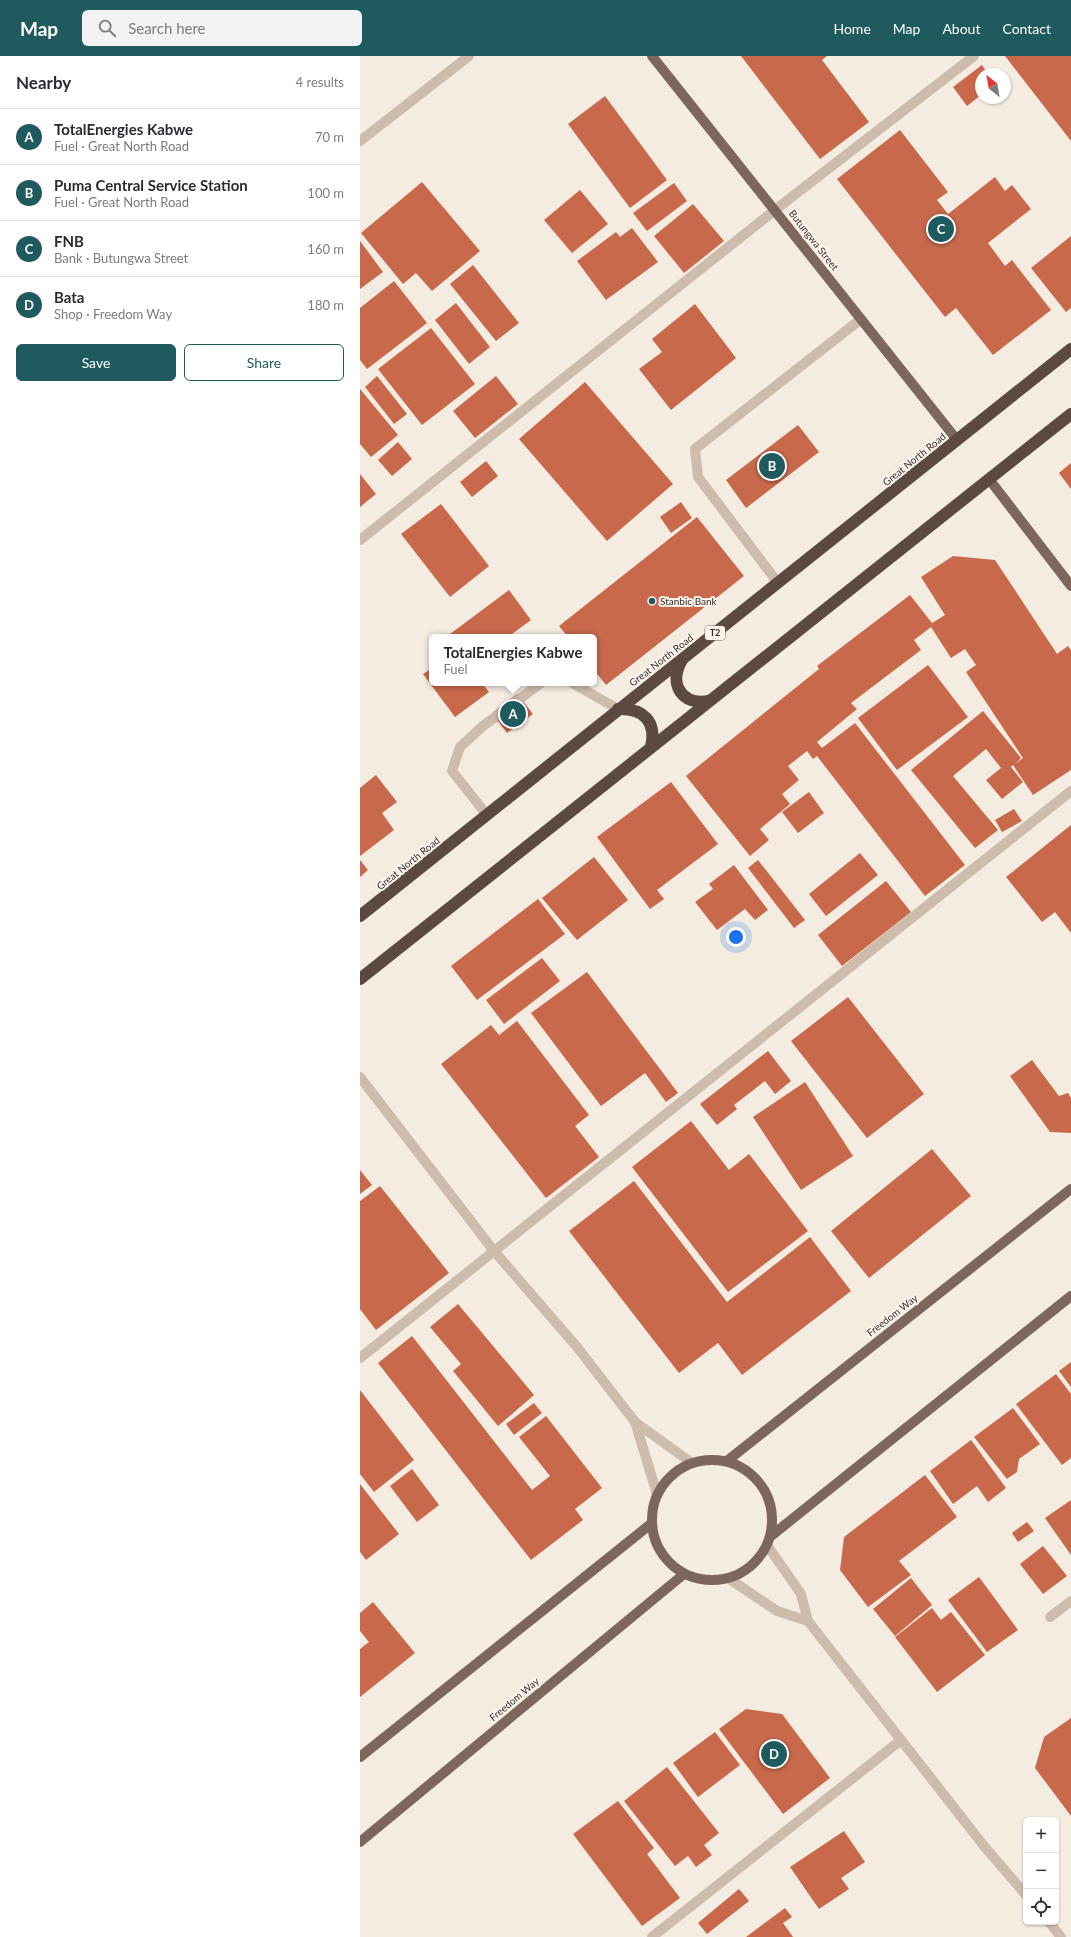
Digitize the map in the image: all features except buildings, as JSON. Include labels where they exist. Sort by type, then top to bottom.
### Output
[{"type":"highway","name":"Great North Road","points":[[360,916],[1071,349]]},
{"type":"highway","points":[[360,979],[1071,414]]},
{"type":"highway","points":[[682,659],[676,675],[676,684],[680,691],[686,698],[693,701],[709,702]]},
{"type":"highway","points":[[618,709],[630,709],[639,712],[647,718],[652,727],[654,737],[651,747]]},
{"type":"main road","name":"Butungwa Street","points":[[652,56],[957,440]]},
{"type":"main road","points":[[988,479],[1071,586]]},
{"type":"main road","name":"Freedom Way","points":[[728,1461],[1071,1189]]},
{"type":"main road","points":[[769,1541],[1071,1296]]},
{"type":"main road","points":[[710,1460],[728,1461],[742,1467],[755,1477],[765,1490],[771,1505],[773,1520],[769,1541],[760,1558],[751,1567],[728,1578],[712,1580],[698,1579],[684,1574],[671,1565],[661,1553],[654,1539],[652,1523],[653,1508],[658,1494],[666,1481],[678,1471],[692,1463],[710,1460]]},
{"type":"main road","points":[[360,1757],[652,1523]]},
{"type":"main road","name":"Freedom Way","points":[[360,1842],[684,1574]]},
{"type":"street","points":[[360,141],[469,56]]},
{"type":"street","points":[[360,540],[774,210],[974,56]]},
{"type":"street","points":[[778,583],[698,477],[695,449],[861,319]]},
{"type":"street","points":[[487,814],[452,771],[460,747],[483,726],[537,686]]},
{"type":"street","points":[[577,686],[618,709]]},
{"type":"street","points":[[360,1358],[1071,791]]},
{"type":"street","points":[[360,1077],[494,1251],[577,1347],[635,1422],[692,1463]]},
{"type":"street","points":[[635,1422],[658,1494]]},
{"type":"street","points":[[769,1541],[801,1594],[808,1621],[984,1846],[1023,1892]]},
{"type":"street","points":[[728,1578],[777,1611],[808,1621]]},
{"type":"street","points":[[1050,1617],[1071,1601]]},
{"type":"street","points":[[652,1937],[901,1740]]},
{"type":"street","points":[[1051,1925],[1061,1937]]},
{"type":"place","name":"FNB","points":[[941,229]]},
{"type":"place","name":"Puma Central Service Station","points":[[772,466]]},
{"type":"place","name":"Stanbic Bank","points":[[652,601]]},
{"type":"place","name":"TotalEnergies Kabwe","points":[[513,714]]},
{"type":"place","name":"Bata","points":[[774,1754]]}]
